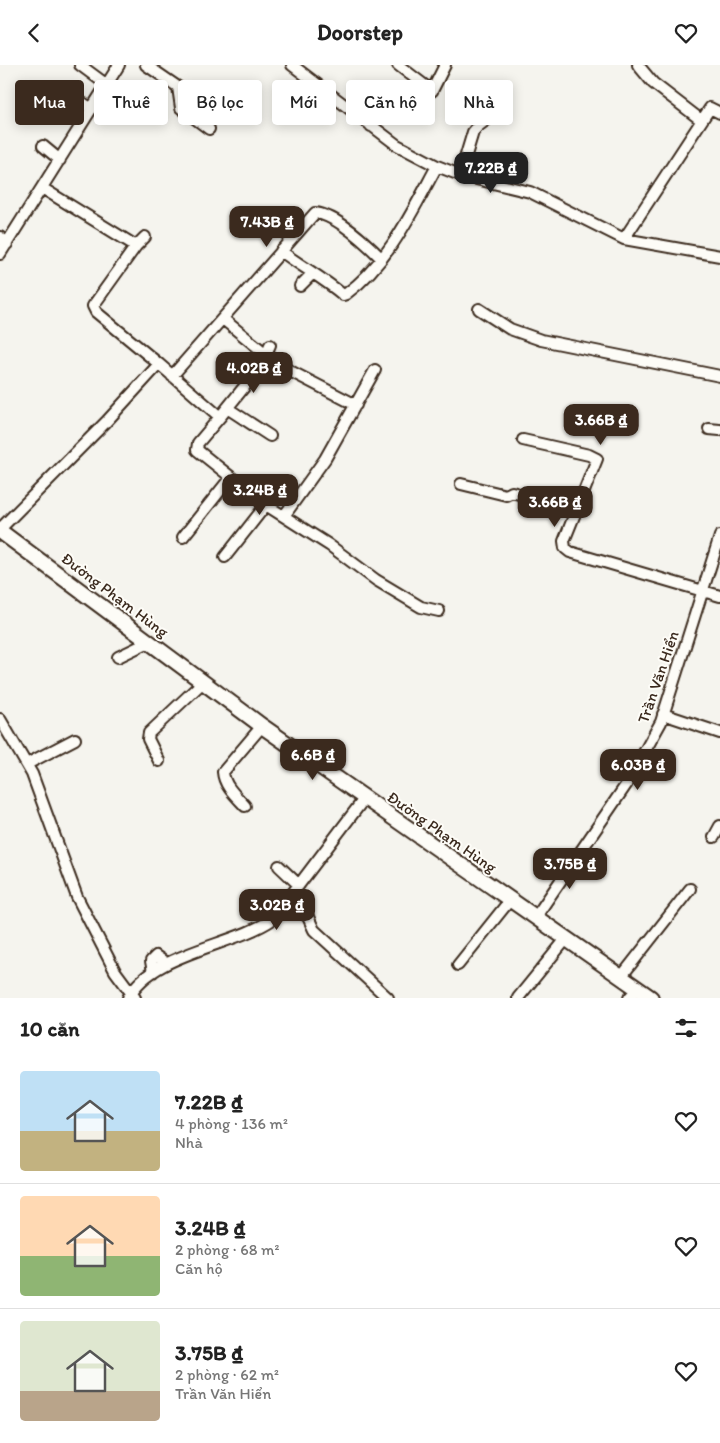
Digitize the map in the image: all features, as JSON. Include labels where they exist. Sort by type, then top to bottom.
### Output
[{"type":"main road","name":"Đường Phạm Hùng","points":[[0,530],[262,727],[621,977],[633,993],[650,998]]},
{"type":"street","points":[[80,65],[100,80]]},
{"type":"street","points":[[110,80],[119,65]]},
{"type":"street","points":[[146,65],[178,87],[181,108],[209,129]]},
{"type":"street","points":[[398,65],[432,91],[445,65]]},
{"type":"street","points":[[638,65],[653,83],[701,121]]},
{"type":"street","points":[[296,66],[397,145],[436,166],[460,175],[530,193],[624,239],[720,256]]},
{"type":"street","points":[[84,104],[92,109]]},
{"type":"street","points":[[0,254],[4,240],[42,189],[94,106]]},
{"type":"street","points":[[624,239],[701,121],[711,108],[720,113]]},
{"type":"street","points":[[460,175],[473,132],[481,125]]},
{"type":"street","points":[[43,146],[60,160]]},
{"type":"street","points":[[281,251],[312,274],[321,276],[343,295],[346,294],[398,238],[436,166]]},
{"type":"street","points":[[42,189],[136,246]]},
{"type":"street","points":[[172,376],[312,216],[318,213],[359,237],[381,258]]},
{"type":"street","points":[[146,237],[136,246],[93,306],[96,312],[220,417]]},
{"type":"street","points":[[300,286],[312,274]]},
{"type":"street","points":[[479,309],[510,329],[541,340],[720,376]]},
{"type":"street","points":[[223,319],[292,372],[356,405]]},
{"type":"street","points":[[268,352],[196,448],[266,505],[328,545],[386,587],[421,607],[439,611]]},
{"type":"street","points":[[0,530],[106,422],[159,364]]},
{"type":"street","points":[[284,516],[325,459],[375,370]]},
{"type":"street","points":[[227,408],[270,436]]},
{"type":"street","points":[[709,429],[720,430]]},
{"type":"street","points":[[523,440],[589,455],[597,459],[564,541],[566,548],[570,552],[711,593]]},
{"type":"street","points":[[184,537],[231,477]]},
{"type":"street","points":[[461,484],[506,495],[513,493],[575,510]]},
{"type":"street","points":[[225,557],[266,505]]},
{"type":"street","name":"Trần Văn Hiển","points":[[535,917],[586,845],[670,716],[711,593],[720,536]]},
{"type":"street","points":[[118,657],[149,642]]},
{"type":"street","points":[[159,761],[148,739],[149,733],[203,682]]},
{"type":"street","points":[[670,716],[720,733]]},
{"type":"street","points":[[1,722],[27,764],[77,897],[131,997],[153,972],[166,963],[258,929],[277,915],[364,799]]},
{"type":"street","points":[[245,806],[227,786],[223,779],[223,772],[262,727]]},
{"type":"street","points":[[27,764],[75,739]]},
{"type":"street","points":[[714,837],[720,826]]},
{"type":"street","points":[[279,865],[299,885]]},
{"type":"street","points":[[621,977],[690,889]]},
{"type":"street","points":[[260,898],[277,915]]},
{"type":"street","points":[[458,965],[510,900]]},
{"type":"street","points":[[288,901],[308,917],[313,929],[388,998]]},
{"type":"street","points":[[518,998],[566,939]]}]
